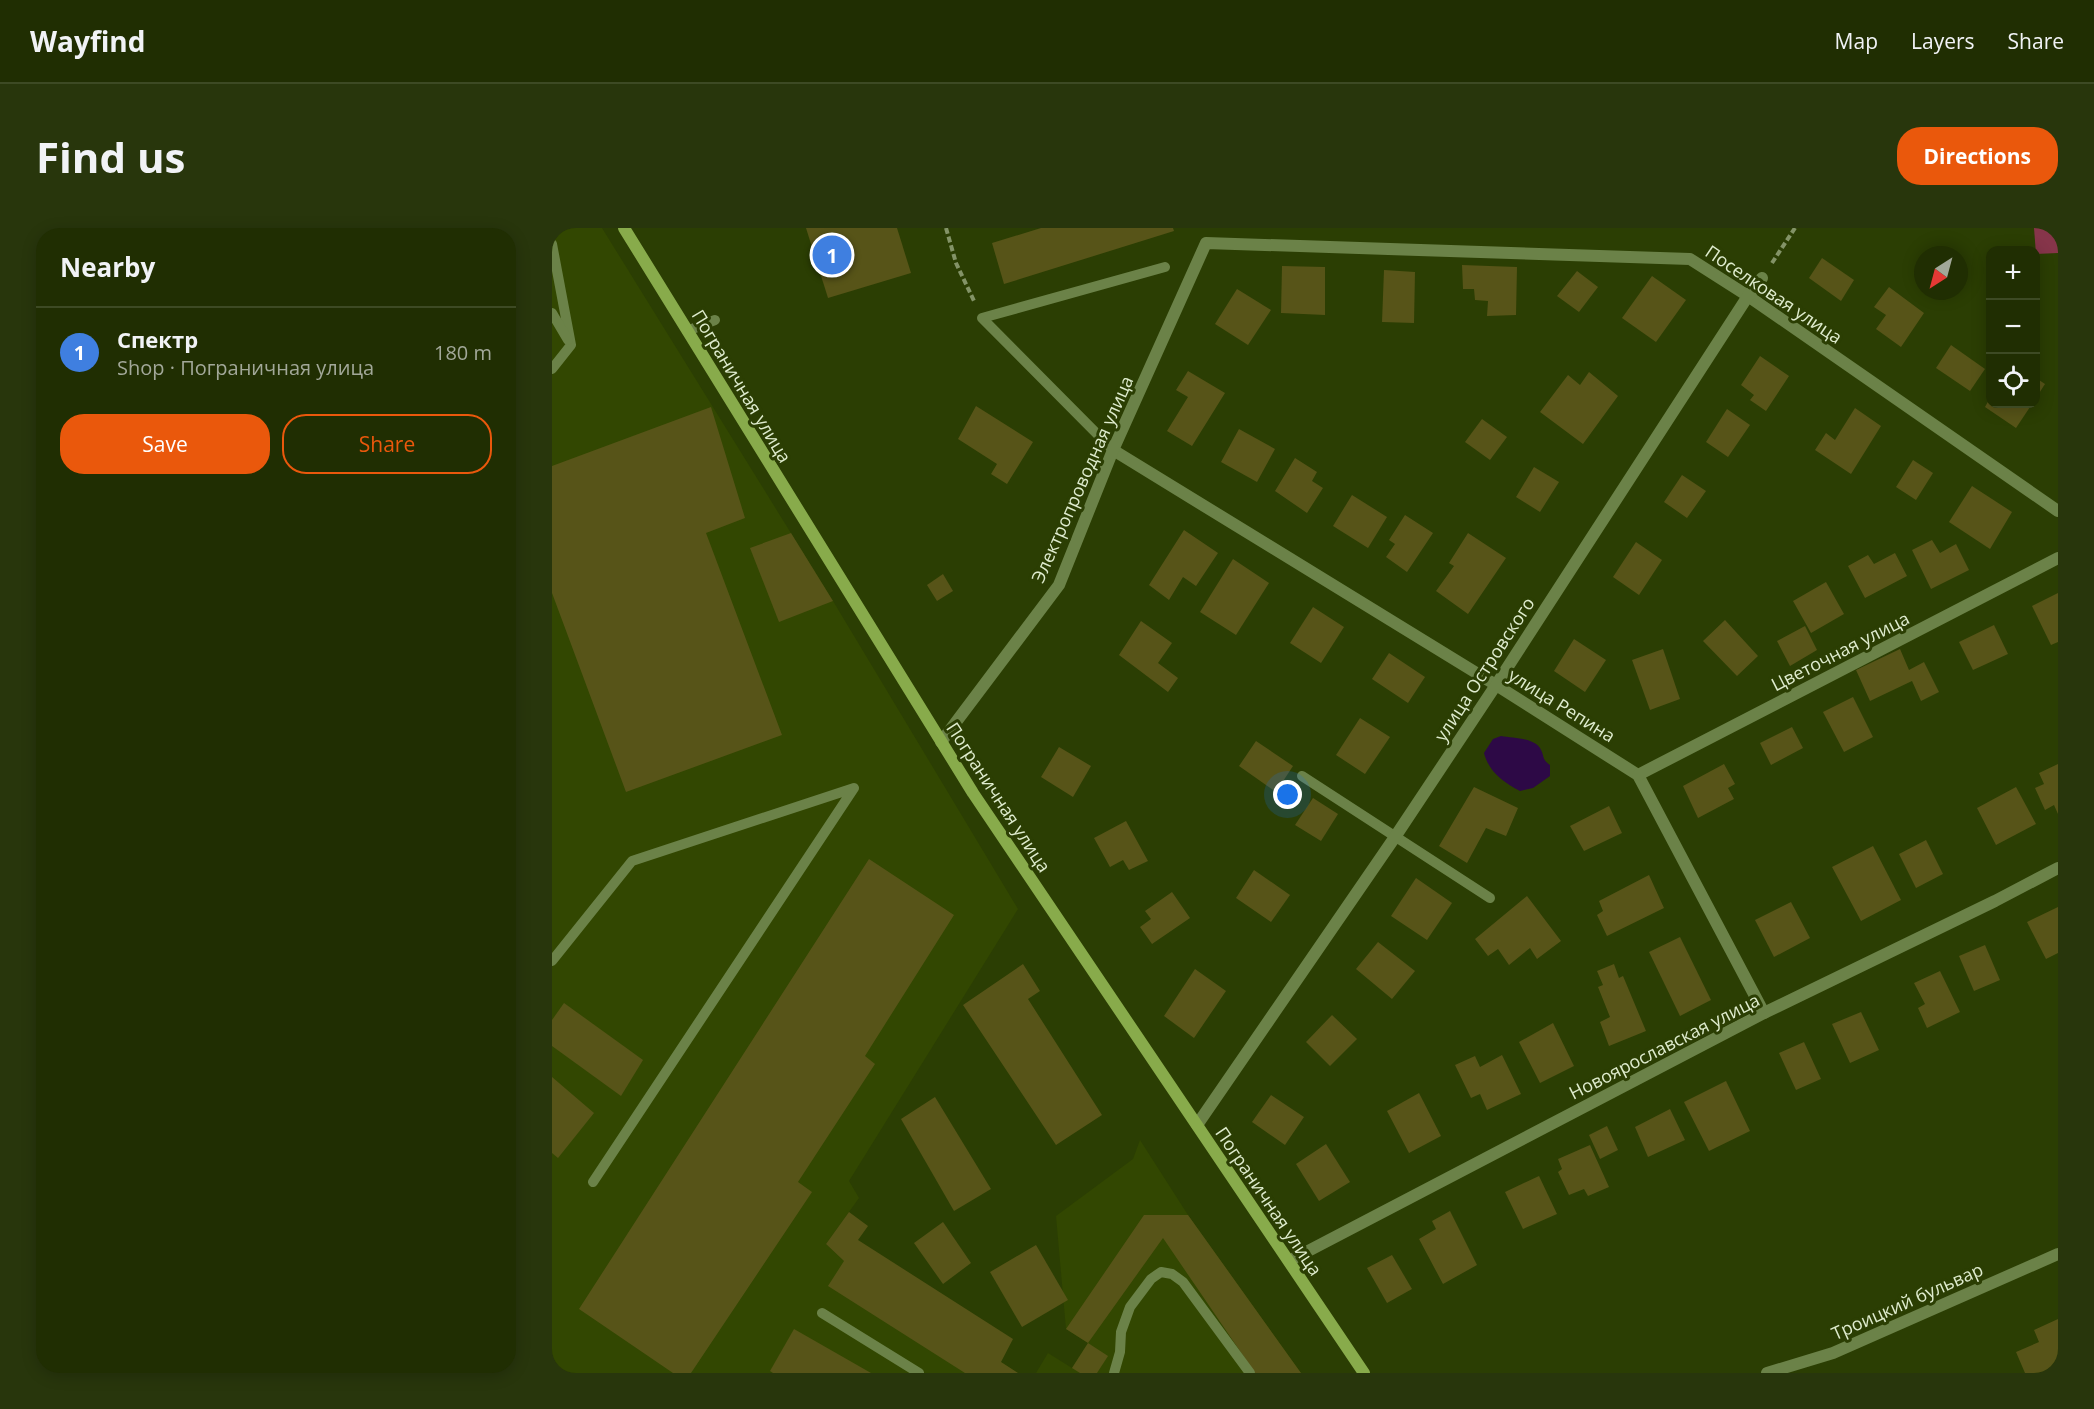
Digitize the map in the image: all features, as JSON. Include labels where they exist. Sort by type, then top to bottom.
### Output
[{"type":"street","name":"Пограничная улица","points":[[627,229],[687,331],[979,802],[1364,1373]]},
{"type":"street","name":"Поселковая улица","points":[[1206,243],[1690,259],[1748,296],[2058,511]]},
{"type":"street","name":"Электропроводная улица","points":[[941,742],[1059,585],[1113,450],[1206,243]]},
{"type":"street","name":"улица Островского","points":[[1197,1125],[1395,837],[1748,296],[1762,278]]},
{"type":"street","name":"улица Репина","points":[[1113,450],[1638,775],[1764,1013]]},
{"type":"street","name":"Цветочная улица","points":[[1638,775],[2058,558]]},
{"type":"street","name":"Новоярославская улица","points":[[1289,1261],[1764,1013],[1995,902],[2058,867]]},
{"type":"street","name":"Троицкий бульвар","points":[[1767,1373],[1833,1353],[2058,1254]]},
{"type":"lane","points":[[552,244],[571,345],[552,369]]},
{"type":"lane","points":[[1113,450],[982,318],[1165,267]]},
{"type":"lane","points":[[552,314],[571,345]]},
{"type":"lane","points":[[687,331],[715,320]]},
{"type":"lane","points":[[1302,776],[1490,898]]},
{"type":"lane","points":[[552,961],[632,861],[854,788],[593,1182]]},
{"type":"lane","points":[[1114,1373],[1120,1352],[1120,1332],[1130,1307],[1151,1279],[1161,1272],[1172,1274],[1183,1282],[1250,1373]]},
{"type":"lane","points":[[822,1313],[919,1373]]},
{"type":"path","points":[[946,228],[956,263],[982,318]]},
{"type":"path","points":[[1762,278],[1795,228]]},
{"type":"shaded area","points":[[552,228],[602,228],[833,601],[1018,909],[849,1181],[859,1198],[826,1244],[844,1261],[1018,1373],[552,1373]]},
{"type":"shaded area","points":[[2034,228],[2058,228],[2058,253],[2040,254],[2040,246],[2035,246]]},
{"type":"shaded area","points":[[1501,736],[1522,739],[1537,745],[1545,761],[1550,765],[1550,776],[1533,788],[1520,791],[1502,780],[1489,766],[1484,753],[1493,739]]},
{"type":"shaded area","points":[[1140,1140],[1188,1215],[1301,1373],[1036,1373],[1048,1353],[1072,1368],[1088,1343],[1066,1329],[1056,1216],[1133,1159]]},
{"type":"building","points":[[806,228],[897,228],[911,273],[828,298]]},
{"type":"building","points":[[1041,228],[1173,228],[1174,231],[1004,284],[992,243]]},
{"type":"building","points":[[1822,258],[1854,280],[1841,301],[1809,278]]},
{"type":"building","points":[[1462,265],[1517,267],[1516,315],[1487,316],[1488,301],[1475,300],[1474,289],[1463,289]]},
{"type":"building","points":[[1282,266],[1325,267],[1325,315],[1281,313]]},
{"type":"building","points":[[1384,270],[1415,272],[1414,323],[1382,322]]},
{"type":"building","points":[[1577,271],[1598,287],[1579,312],[1557,296]]},
{"type":"building","points":[[1652,276],[1686,300],[1656,342],[1622,318]]},
{"type":"building","points":[[1889,287],[1924,313],[1901,347],[1876,329],[1886,315],[1874,307]]},
{"type":"building","points":[[1237,289],[1271,310],[1248,345],[1215,324]]},
{"type":"building","points":[[1951,345],[1985,369],[1970,391],[1936,368]]},
{"type":"building","points":[[1760,356],[1789,376],[1766,411],[1750,400],[1754,395],[1741,385]]},
{"type":"building","points":[[1188,371],[1225,393],[1192,446],[1167,431],[1188,397],[1176,390]]},
{"type":"building","points":[[1589,372],[1618,396],[1583,444],[1540,412],[1568,375],[1580,385]]},
{"type":"building","points":[[2040,381],[2045,384],[2040,392]]},
{"type":"building","points":[[976,406],[1033,442],[1007,484],[991,474],[997,464],[958,439]]},
{"type":"building","points":[[711,407],[745,518],[706,533],[782,735],[626,792],[552,593],[552,466]]},
{"type":"building","points":[[1855,408],[1881,426],[1851,474],[1815,450],[1826,433],[1835,440]]},
{"type":"building","points":[[1986,408],[2029,408],[2016,428]]},
{"type":"building","points":[[1727,409],[1750,425],[1728,457],[1706,442]]},
{"type":"building","points":[[1482,419],[1507,437],[1490,460],[1465,442]]},
{"type":"building","points":[[1239,429],[1275,449],[1257,482],[1221,462]]},
{"type":"building","points":[[1295,458],[1317,472],[1312,481],[1323,488],[1307,513],[1275,491]]},
{"type":"building","points":[[1913,460],[1933,473],[1916,500],[1896,487]]},
{"type":"building","points":[[1534,467],[1559,482],[1540,512],[1516,497]]},
{"type":"building","points":[[1682,475],[1706,491],[1687,518],[1664,502]]},
{"type":"building","points":[[1972,486],[2012,512],[1990,549],[1949,522]]},
{"type":"building","points":[[1352,495],[1387,517],[1368,548],[1333,526]]},
{"type":"building","points":[[1405,515],[1433,533],[1407,572],[1386,557],[1395,544],[1389,540]]},
{"type":"building","points":[[1184,530],[1218,553],[1196,586],[1183,577],[1169,600],[1149,585]]},
{"type":"building","points":[[791,533],[833,601],[779,622],[750,548]]},
{"type":"building","points":[[1468,533],[1506,558],[1468,614],[1436,591],[1454,566],[1449,563]]},
{"type":"building","points":[[1932,540],[1940,553],[1956,544],[1969,570],[1931,589],[1912,550]]},
{"type":"building","points":[[1636,542],[1662,560],[1639,595],[1613,577]]},
{"type":"building","points":[[1895,553],[1907,576],[1865,598],[1848,566],[1868,555],[1874,564]]},
{"type":"building","points":[[1233,559],[1269,583],[1236,635],[1200,612]]},
{"type":"building","points":[[943,574],[953,591],[937,601],[927,585]]},
{"type":"building","points":[[1826,582],[1844,614],[1811,633],[1793,601]]},
{"type":"building","points":[[2058,593],[2058,642],[2051,645],[2032,606]]},
{"type":"building","points":[[1313,607],[1344,627],[1321,663],[1290,643]]},
{"type":"building","points":[[1725,620],[1758,656],[1737,676],[1703,641]]},
{"type":"building","points":[[1141,621],[1172,643],[1158,663],[1178,678],[1168,692],[1119,655]]},
{"type":"building","points":[[1994,625],[2008,654],[1973,670],[1959,642]]},
{"type":"building","points":[[1805,626],[1817,650],[1790,666],[1777,641]]},
{"type":"building","points":[[1574,639],[1606,660],[1585,692],[1554,671]]},
{"type":"building","points":[[1663,649],[1680,699],[1650,710],[1632,660]]},
{"type":"building","points":[[1900,649],[1909,670],[1924,662],[1939,692],[1921,701],[1912,681],[1870,701],[1856,670]]},
{"type":"building","points":[[1389,653],[1425,677],[1408,703],[1372,679]]},
{"type":"building","points":[[1853,697],[1873,737],[1844,752],[1823,712]]},
{"type":"building","points":[[1360,718],[1390,737],[1365,774],[1336,755]]},
{"type":"building","points":[[1792,727],[1803,748],[1771,765],[1760,743]]},
{"type":"building","points":[[1256,741],[1293,766],[1276,792],[1239,766]]},
{"type":"building","points":[[1059,747],[1091,766],[1073,797],[1041,777]]},
{"type":"building","points":[[1724,764],[1735,784],[1728,788],[1734,799],[1698,818],[1683,786]]},
{"type":"building","points":[[2058,764],[2058,814],[2054,805],[2045,810],[2035,788],[2044,784],[2039,773]]},
{"type":"building","points":[[1474,787],[1518,808],[1506,836],[1486,828],[1467,863],[1439,846]]},
{"type":"building","points":[[2016,787],[2036,824],[1996,845],[1977,808]]},
{"type":"building","points":[[1313,798],[1338,814],[1321,841],[1295,825]]},
{"type":"building","points":[[1609,806],[1622,833],[1584,851],[1570,826]]},
{"type":"building","points":[[1126,821],[1148,861],[1129,870],[1123,860],[1110,867],[1094,838]]},
{"type":"building","points":[[1926,840],[1943,874],[1916,888],[1899,854]]},
{"type":"building","points":[[1873,846],[1901,900],[1861,921],[1832,867]]},
{"type":"building","points":[[869,859],[954,915],[865,1056],[875,1064],[798,1182],[812,1192],[691,1373],[673,1373],[579,1309]]},
{"type":"building","points":[[1254,870],[1290,895],[1271,922],[1236,898]]},
{"type":"building","points":[[1649,875],[1664,908],[1607,936],[1597,915],[1603,911],[1599,901]]},
{"type":"building","points":[[1416,878],[1452,903],[1427,940],[1391,916]]},
{"type":"building","points":[[1172,892],[1190,918],[1152,944],[1140,927],[1151,919],[1145,911]]},
{"type":"building","points":[[1527,896],[1561,941],[1537,959],[1530,948],[1509,965],[1498,949],[1488,956],[1475,939]]},
{"type":"building","points":[[1791,902],[1810,938],[1774,957],[1755,920]]},
{"type":"building","points":[[2058,907],[2058,953],[2046,959],[2027,922]]},
{"type":"building","points":[[1680,937],[1711,1000],[1680,1016],[1649,952]]},
{"type":"building","points":[[1378,942],[1415,971],[1392,999],[1356,969]]},
{"type":"building","points":[[1985,945],[2000,980],[1974,991],[1959,956]]},
{"type":"building","points":[[1023,964],[1040,991],[1028,999],[1102,1115],[1056,1145],[963,1005]]},
{"type":"building","points":[[1614,964],[1619,978],[1623,976],[1646,1031],[1609,1046],[1600,1022],[1610,1017],[1598,987],[1603,985],[1597,971]]},
{"type":"building","points":[[1195,969],[1226,991],[1194,1038],[1164,1016]]},
{"type":"building","points":[[1940,971],[1960,1012],[1927,1028],[1918,1008],[1925,1004],[1914,983]]},
{"type":"building","points":[[564,1003],[643,1060],[621,1096],[552,1046],[552,1020]]},
{"type":"building","points":[[1861,1012],[1879,1050],[1850,1063],[1832,1024]]},
{"type":"building","points":[[1332,1015],[1357,1039],[1330,1066],[1306,1042]]},
{"type":"building","points":[[1553,1023],[1574,1066],[1540,1083],[1519,1042]]},
{"type":"building","points":[[1804,1042],[1821,1079],[1796,1090],[1779,1053]]},
{"type":"building","points":[[1502,1055],[1521,1094],[1487,1110],[1480,1094],[1471,1098],[1455,1065],[1475,1056],[1480,1067]]},
{"type":"building","points":[[552,1077],[594,1113],[558,1158],[552,1153]]},
{"type":"building","points":[[1726,1081],[1750,1131],[1709,1151],[1684,1102]]},
{"type":"building","points":[[1419,1093],[1441,1136],[1409,1153],[1387,1111]]},
{"type":"building","points":[[1271,1095],[1304,1117],[1285,1145],[1252,1122]]},
{"type":"building","points":[[935,1097],[991,1189],[954,1211],[901,1119]]},
{"type":"building","points":[[1670,1109],[1685,1140],[1648,1157],[1635,1127]]},
{"type":"building","points":[[1607,1126],[1618,1150],[1600,1159],[1589,1135]]},
{"type":"building","points":[[1326,1144],[1350,1182],[1319,1201],[1296,1164]]},
{"type":"building","points":[[1590,1145],[1609,1187],[1588,1196],[1584,1189],[1569,1195],[1558,1172],[1562,1169],[1558,1159]]},
{"type":"building","points":[[1539,1176],[1557,1214],[1523,1229],[1505,1192]]},
{"type":"building","points":[[1450,1211],[1477,1265],[1443,1284],[1419,1239],[1436,1229],[1432,1221]]},
{"type":"building","points":[[849,1212],[868,1226],[858,1240],[1013,1339],[1001,1362],[1018,1373],[965,1373],[828,1286],[844,1261],[826,1244]]},
{"type":"building","points":[[1144,1215],[1188,1215],[1301,1373],[1255,1373],[1163,1238],[1088,1343],[1066,1329]]},
{"type":"building","points":[[943,1222],[971,1263],[943,1284],[914,1243]]},
{"type":"building","points":[[1036,1245],[1068,1300],[1022,1327],[990,1272]]},
{"type":"building","points":[[1392,1255],[1412,1289],[1387,1303],[1367,1268]]},
{"type":"building","points":[[2058,1319],[2058,1373],[2025,1373],[2016,1352],[2039,1342],[2034,1330]]},
{"type":"building","points":[[794,1329],[871,1373],[773,1373],[770,1371]]},
{"type":"building","points":[[1088,1343],[1108,1356],[1097,1373],[1080,1373],[1072,1368]]},
{"type":"place","name":"Спектр","points":[[832,255]]}]
